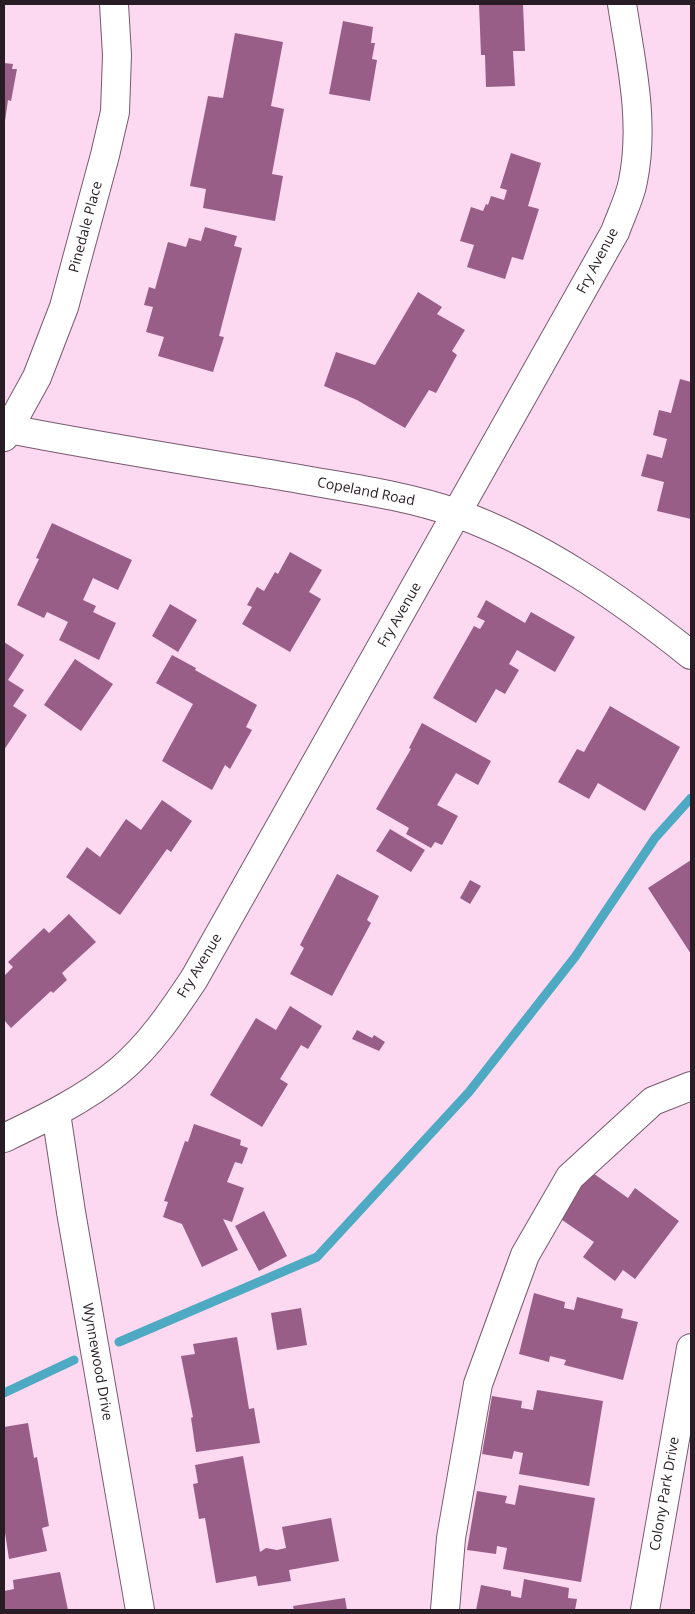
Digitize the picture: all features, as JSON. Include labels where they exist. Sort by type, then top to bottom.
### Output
[{"type":"street","name":"Pinedale Place","points":[[5,431],[37,377],[64,307],[107,146],[115,112],[117,54],[114,4]]},
{"type":"street","name":"Fry Avenue","points":[[4,1138],[56,1114],[120,1071],[161,1028],[194,979],[458,514],[615,232],[633,183],[639,134],[622,4]]},
{"type":"street","name":"Copeland Road","points":[[5,431],[364,490],[458,514],[540,552],[581,576],[623,604],[691,655]]},
{"type":"street","points":[[445,1610],[451,1538],[478,1384],[525,1255],[570,1177],[653,1101],[691,1086]]},
{"type":"street","name":"Wynnewood Drive","points":[[56,1114],[70,1212],[140,1610]]},
{"type":"street","name":"Colony Park Drive","points":[[645,1610],[691,1348]]},
{"type":"building","points":[[479,4],[523,4],[525,51],[513,51],[515,86],[486,87],[485,55],[481,55]]},
{"type":"building","points":[[343,21],[373,27],[371,43],[375,43],[372,59],[377,60],[370,101],[329,94]]},
{"type":"building","points":[[235,33],[283,42],[271,106],[284,109],[272,174],[283,176],[275,221],[203,208],[206,189],[190,186],[208,96],[223,98]]},
{"type":"building","points":[[4,63],[13,64],[12,69],[17,69],[11,101],[8,100],[5,121]]},
{"type":"building","points":[[511,153],[541,163],[528,206],[539,209],[523,260],[512,257],[505,279],[467,267],[474,245],[460,241],[471,207],[483,211],[486,204],[488,205],[491,196],[504,200],[507,190],[500,188]]},
{"type":"building","points":[[205,227],[237,236],[234,246],[242,248],[219,336],[224,337],[213,372],[158,356],[164,337],[146,332],[153,307],[144,305],[149,287],[155,289],[168,242],[186,247],[189,238],[201,241]]},
{"type":"building","points":[[418,292],[442,307],[437,314],[465,330],[452,351],[457,355],[436,393],[429,390],[405,428],[357,400],[324,386],[336,352],[375,365]]},
{"type":"building","points":[[680,379],[691,382],[691,519],[657,511],[664,482],[641,476],[647,454],[662,458],[667,439],[653,435],[659,410],[671,413]]},
{"type":"building","points":[[52,523],[132,560],[118,590],[93,578],[83,600],[96,606],[93,612],[116,623],[99,660],[59,640],[68,622],[47,612],[44,618],[17,605],[39,559],[36,558]]},
{"type":"building","points":[[290,552],[322,570],[309,592],[321,599],[290,652],[242,624],[252,607],[247,605],[257,587],[264,591],[275,572],[278,574]]},
{"type":"building","points":[[486,600],[525,623],[531,612],[575,637],[555,672],[517,650],[509,664],[519,670],[505,694],[496,689],[476,723],[433,698],[474,626],[480,629],[485,621],[477,617]]},
{"type":"building","points":[[170,604],[197,620],[178,652],[152,636]]},
{"type":"building","points":[[4,642],[24,655],[8,680],[24,690],[13,706],[27,715],[4,750]]},
{"type":"building","points":[[172,655],[257,705],[246,727],[252,730],[230,769],[225,765],[212,790],[162,761],[193,704],[156,683]]},
{"type":"building","points":[[75,659],[113,684],[81,731],[44,705]]},
{"type":"building","points":[[610,706],[680,747],[645,811],[598,783],[589,799],[558,782],[577,749],[584,752]]},
{"type":"building","points":[[422,723],[491,761],[478,785],[456,773],[437,805],[458,816],[442,845],[435,842],[431,848],[406,834],[409,828],[376,809],[411,749],[409,748]]},
{"type":"building","points":[[162,800],[192,821],[171,852],[167,849],[120,915],[66,877],[87,847],[100,857],[126,819],[141,830]]},
{"type":"building","points":[[390,829],[425,850],[411,872],[376,851]]},
{"type":"building","points":[[691,860],[691,954],[648,888]]},
{"type":"building","points":[[337,874],[379,896],[367,920],[371,923],[332,996],[290,974],[304,948],[300,945]]},
{"type":"building","points":[[470,880],[481,886],[470,904],[460,898]]},
{"type":"building","points":[[69,914],[96,942],[62,973],[67,980],[53,993],[51,991],[11,1028],[4,1020],[4,976],[13,967],[8,962],[44,928],[49,933]]},
{"type":"building","points":[[290,1006],[322,1026],[308,1049],[301,1045],[280,1079],[288,1084],[262,1127],[210,1095],[256,1018],[276,1030]]},
{"type":"building","points":[[357,1030],[372,1038],[374,1035],[385,1042],[379,1051],[352,1039]]},
{"type":"building","points":[[194,1124],[241,1140],[240,1145],[248,1148],[242,1164],[235,1162],[227,1182],[244,1188],[232,1222],[223,1219],[238,1250],[202,1267],[182,1224],[163,1217],[168,1202],[164,1201],[185,1141],[188,1142]]},
{"type":"building","points":[[590,1171],[628,1198],[635,1188],[679,1221],[635,1279],[623,1270],[615,1281],[583,1257],[594,1242],[555,1215]]},
{"type":"building","points":[[264,1211],[287,1256],[259,1271],[235,1226]]},
{"type":"building","points":[[534,1293],[565,1302],[564,1308],[574,1310],[577,1297],[623,1309],[621,1318],[638,1322],[623,1380],[564,1365],[566,1360],[550,1356],[549,1362],[519,1354]]},
{"type":"building","points":[[301,1308],[307,1345],[277,1350],[271,1313]]},
{"type":"building","points":[[237,1337],[249,1409],[254,1408],[260,1443],[196,1452],[191,1418],[193,1417],[181,1356],[195,1354],[193,1344]]},
{"type":"building","points":[[537,1390],[603,1401],[589,1486],[519,1474],[523,1453],[514,1451],[512,1459],[482,1454],[492,1396],[522,1401],[521,1408],[533,1410]]},
{"type":"building","points":[[28,1423],[34,1458],[37,1457],[49,1526],[42,1528],[47,1551],[9,1559],[4,1526],[4,1427]]},
{"type":"building","points":[[243,1456],[260,1552],[266,1548],[277,1550],[286,1548],[282,1527],[331,1518],[339,1561],[289,1570],[291,1581],[258,1586],[256,1576],[216,1583],[205,1518],[199,1519],[193,1484],[198,1483],[195,1465]]},
{"type":"building","points":[[519,1485],[595,1498],[581,1582],[503,1569],[507,1548],[497,1546],[496,1554],[467,1550],[477,1491],[507,1496],[505,1503],[515,1505]]},
{"type":"building","points":[[60,1572],[68,1610],[4,1610],[4,1591],[14,1589],[13,1580]]},
{"type":"building","points":[[524,1579],[569,1588],[568,1598],[577,1599],[575,1610],[476,1610],[481,1585],[511,1591],[511,1596],[521,1598]]},
{"type":"building","points":[[345,1598],[347,1610],[294,1610],[293,1606]]},
{"type":"waterway","points":[[119,1342],[317,1257],[469,1092],[575,957],[655,838],[691,798]]},
{"type":"waterway","points":[[4,1393],[74,1360]]}]
